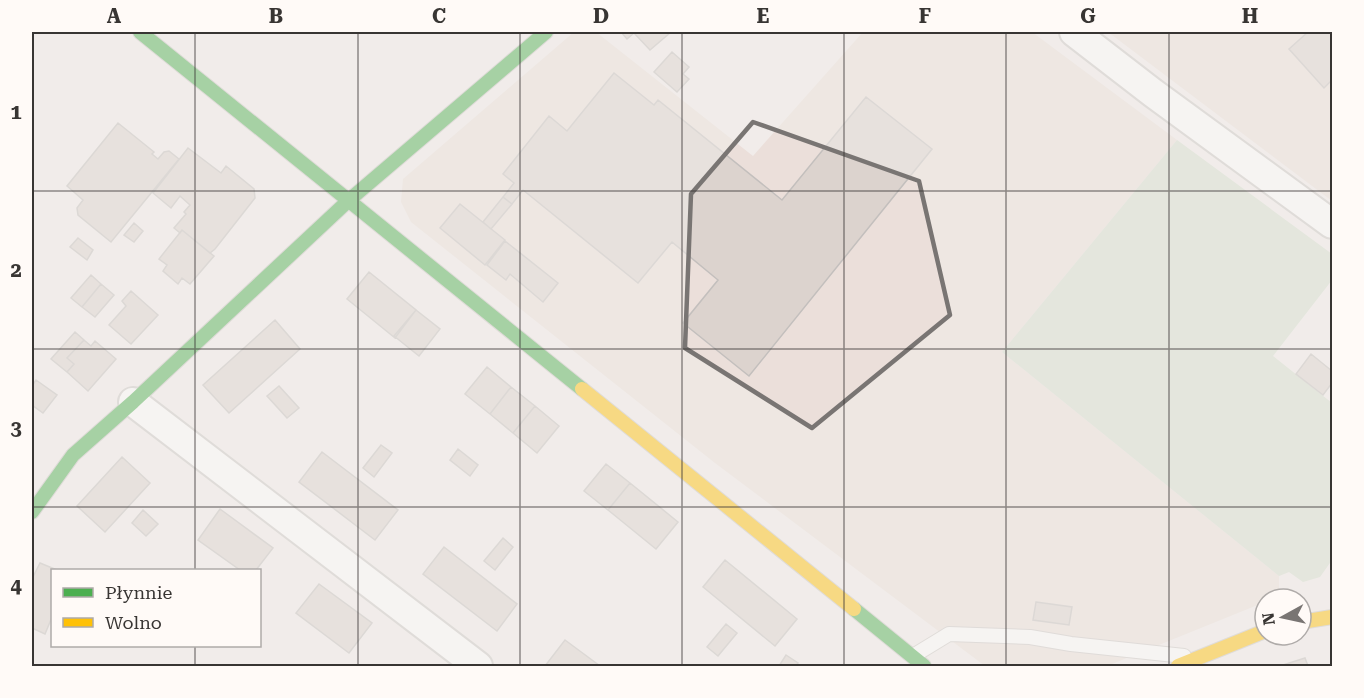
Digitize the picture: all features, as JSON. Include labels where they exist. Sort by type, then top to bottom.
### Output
[{"type":"main road","points":[[140,32],[924,666]]},
{"type":"main road","points":[[32,512],[73,454],[133,402],[348,201],[546,32]]},
{"type":"main road","points":[[1313,620],[1332,617]]},
{"type":"main road","points":[[1178,666],[1253,636]]},
{"type":"street","points":[[1074,32],[1332,224]]},
{"type":"street","points":[[133,402],[478,666]]},
{"type":"lane","points":[[913,656],[949,634],[1030,638],[1198,658]]},
{"type":"highlighted area","points":[[753,122],[919,181],[950,315],[812,428],[685,348],[691,194]]},
{"type":"shaded area","points":[[574,32],[596,32],[753,156],[863,32],[1032,32],[1177,140],[1002,352],[1279,576],[1279,587],[1253,587],[1253,607],[1107,666],[985,666],[715,463],[411,222],[401,202],[403,179]]},
{"type":"shaded area","points":[[1108,32],[1332,32],[1332,201]]},
{"type":"green space","points":[[1177,140],[1332,254],[1332,280],[1273,356],[1332,403],[1332,560],[1320,577],[1303,582],[1289,572],[1279,576],[1002,352]]},
{"type":"building","points":[[621,32],[671,32],[650,50],[634,33],[627,39]]},
{"type":"building","points":[[1308,32],[1332,32],[1332,80],[1324,88],[1289,49]]},
{"type":"building","points":[[672,52],[689,67],[683,74],[689,79],[677,92],[654,72]]},
{"type":"building","points":[[614,73],[654,105],[658,100],[782,200],[866,97],[932,149],[749,376],[683,323],[718,280],[672,242],[638,283],[523,190],[512,204],[503,197],[514,183],[503,174],[549,116],[567,131]]},
{"type":"building","points":[[118,123],[154,152],[152,154],[158,159],[164,152],[169,151],[179,159],[111,242],[78,215],[77,208],[83,200],[67,186]]},
{"type":"building","points":[[188,148],[221,173],[226,166],[254,189],[255,198],[210,253],[182,230],[180,233],[174,228],[186,214],[184,212],[190,205],[180,196],[171,208],[153,193]]},
{"type":"building","points":[[503,197],[512,204],[491,229],[483,222]]},
{"type":"building","points":[[460,204],[505,240],[485,265],[440,228]]},
{"type":"building","points":[[134,223],[143,231],[134,242],[124,235]]},
{"type":"building","points":[[182,230],[214,256],[190,284],[182,278],[178,284],[163,271],[167,265],[159,259]]},
{"type":"building","points":[[78,238],[93,250],[87,260],[70,247]]},
{"type":"building","points":[[505,241],[558,283],[543,302],[510,274],[506,280],[487,265]]},
{"type":"building","points":[[369,272],[416,310],[395,338],[347,299]]},
{"type":"building","points":[[91,275],[101,284],[82,307],[71,298]]},
{"type":"building","points":[[101,284],[114,295],[95,317],[82,307]]},
{"type":"building","points":[[131,291],[158,315],[131,344],[109,325],[126,306],[122,301]]},
{"type":"building","points":[[416,310],[440,329],[419,356],[394,336]]},
{"type":"building","points":[[275,320],[300,349],[229,413],[203,385]]},
{"type":"building","points":[[75,332],[84,340],[67,358],[74,364],[67,372],[51,359]]},
{"type":"building","points":[[84,340],[91,346],[95,341],[116,359],[88,391],[67,372],[74,364],[67,358]]},
{"type":"building","points":[[1311,354],[1332,371],[1332,383],[1323,395],[1296,374]]},
{"type":"building","points":[[487,367],[511,387],[490,414],[465,394]]},
{"type":"building","points":[[36,380],[57,395],[43,413],[32,405],[32,386]]},
{"type":"building","points":[[279,386],[299,408],[287,418],[267,396]]},
{"type":"building","points":[[511,387],[535,406],[513,433],[490,414]]},
{"type":"building","points":[[535,406],[559,426],[537,453],[513,433]]},
{"type":"building","points":[[381,445],[392,453],[374,477],[363,468]]},
{"type":"building","points":[[458,449],[478,465],[470,476],[450,460]]},
{"type":"building","points":[[322,452],[398,510],[375,540],[299,482]]},
{"type":"building","points":[[122,457],[150,483],[105,532],[77,506]]},
{"type":"building","points":[[606,464],[630,483],[608,510],[584,491]]},
{"type":"building","points":[[630,483],[678,522],[656,549],[608,510]]},
{"type":"building","points":[[220,509],[273,548],[257,569],[239,569],[198,540]]},
{"type":"building","points":[[143,510],[158,524],[146,536],[132,523]]},
{"type":"building","points":[[503,538],[513,547],[495,570],[484,561]]},
{"type":"building","points":[[444,547],[517,604],[497,631],[423,574]]},
{"type":"building","points":[[725,560],[797,619],[775,646],[703,587]]},
{"type":"building","points":[[40,563],[55,569],[51,569],[51,619],[45,634],[32,628],[32,579]]},
{"type":"building","points":[[319,584],[372,623],[349,653],[296,613]]},
{"type":"building","points":[[1036,602],[1072,607],[1069,625],[1033,620]]},
{"type":"building","points":[[726,624],[737,633],[718,656],[707,647]]},
{"type":"building","points":[[565,640],[600,666],[545,666]]},
{"type":"building","points":[[786,655],[798,663],[796,666],[779,666]]},
{"type":"building","points":[[1305,658],[1308,666],[1280,666]]},
{"type":"traffic: fast","points":[[140,32],[582,389]]},
{"type":"traffic: fast","points":[[32,512],[73,455],[348,201],[546,32]]},
{"type":"traffic: fast","points":[[854,609],[924,666]]},
{"type":"traffic: slow","points":[[582,389],[854,609]]},
{"type":"traffic: slow","points":[[1313,620],[1332,617]]},
{"type":"traffic: slow","points":[[1178,666],[1253,636]]}]
